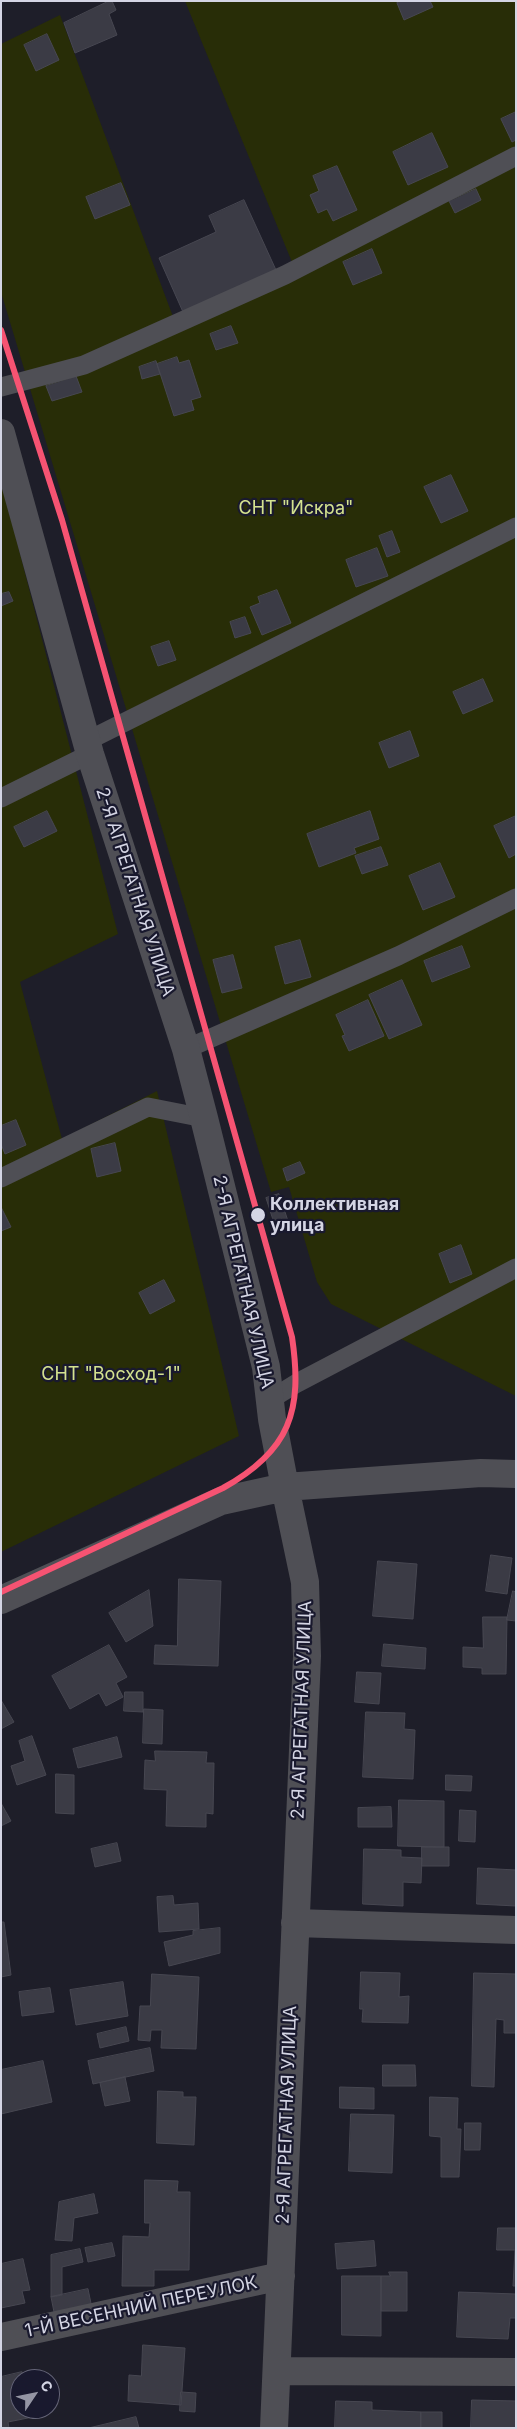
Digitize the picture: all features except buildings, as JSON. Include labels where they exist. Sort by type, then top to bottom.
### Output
[{"type":"street","name":"2-Я АГРЕГАТНАЯ УЛИЦА","points":[[1,433],[89,747],[186,1049],[266,1367],[271,1410],[284,1481],[306,1582],[307,1656],[274,2428]]},
{"type":"street","points":[[1,1600],[221,1501],[284,1481],[481,1473],[516,1474]]},
{"type":"street","points":[[295,1923],[516,1930]]},
{"type":"street","name":"1-Й ВЕСЕННИЙ ПЕРЕУЛОК","points":[[1,2337],[281,2276]]},
{"type":"street","points":[[277,2370],[516,2372]]},
{"type":"lane","points":[[1,387],[84,365],[285,275],[516,156]]},
{"type":"lane","points":[[1,798],[89,747],[516,527]]},
{"type":"lane","points":[[186,1049],[398,956],[516,898]]},
{"type":"lane","points":[[1,1178],[148,1107],[204,1118]]},
{"type":"lane","points":[[271,1410],[276,1396],[297,1383],[516,1268]]},
{"type":"green space","name":"СНТ \"Искра\"","points":[[185,1],[516,1],[516,1396],[331,1304],[317,1282],[289,1187],[271,1192],[1,292],[1,44],[60,15],[175,322],[294,267]]},
{"type":"green space","name":"СНТ \"Восход-1\"","points":[[1,480],[118,934],[20,982],[62,1139],[157,1091],[239,1436],[1,1552]]},
{"type":"transit line","points":[[1,330],[62,520],[292,1337],[295,1363],[293,1408],[287,1426],[277,1443],[264,1459],[246,1474],[223,1488],[1,1592]]},
{"type":"place","name":"Коллективная улица","points":[[258,1215]]}]
